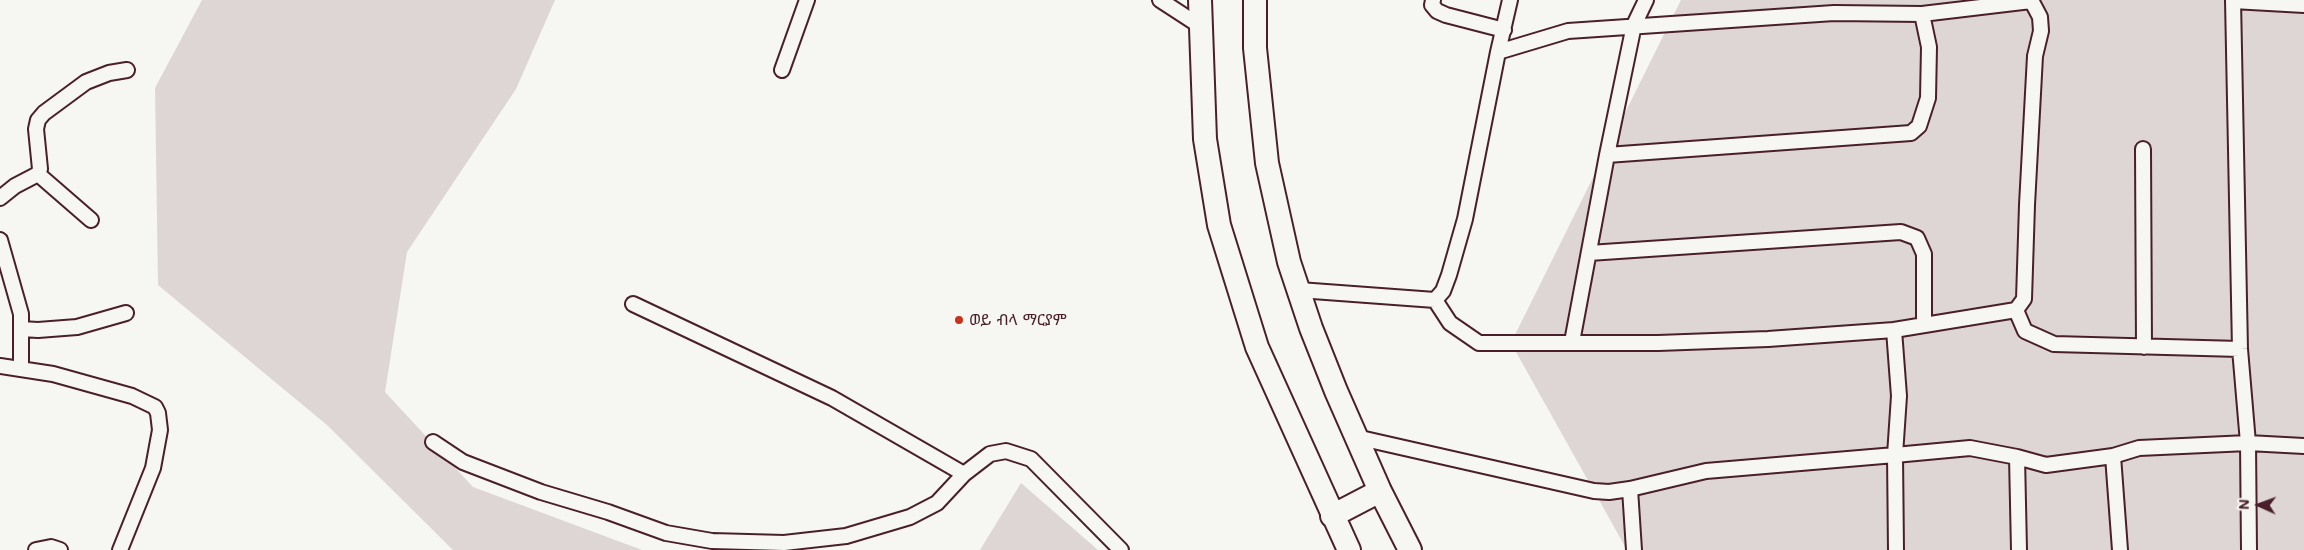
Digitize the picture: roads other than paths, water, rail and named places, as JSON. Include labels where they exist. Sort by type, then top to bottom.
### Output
[{"type":"main road","points":[[1200,0],[1205,139],[1219,225],[1257,348],[1349,550]]},
{"type":"main road","points":[[1255,0],[1255,48],[1267,163],[1289,262],[1312,328],[1356,437],[1380,491],[1410,550]]},
{"type":"main road","points":[[1332,516],[1380,491]]},
{"type":"street","points":[[782,70],[807,0]]},
{"type":"street","points":[[1160,0],[1200,26]]},
{"type":"street","points":[[1432,0],[1432,5],[1446,15],[1504,30]]},
{"type":"street","points":[[1435,300],[1443,291],[1449,275],[1465,219],[1510,0]]},
{"type":"street","points":[[1572,342],[1607,154],[1634,26],[1646,0]]},
{"type":"street","points":[[1435,300],[1450,323],[1479,343],[1658,343],[1740,340],[1894,330],[2016,310],[2024,298],[2035,56],[2041,31],[2040,17],[2031,0],[1922,14],[1834,13],[1568,30],[1498,52]]},
{"type":"street","points":[[2249,550],[2248,443],[2240,349],[2233,0],[2304,4]]},
{"type":"street","points":[[1607,154],[1911,133],[1919,126],[1928,98],[1929,47],[1922,14]]},
{"type":"street","points":[[0,198],[15,186],[38,174],[40,169],[36,129],[38,120],[44,113],[86,82],[109,73],[127,70]]},
{"type":"street","points":[[2143,149],[2144,347]]},
{"type":"street","points":[[38,174],[91,220]]},
{"type":"street","points":[[1589,253],[1901,232],[1917,238],[1924,254],[1924,325]]},
{"type":"street","points":[[0,240],[21,314],[21,369]]},
{"type":"street","points":[[1299,290],[1435,300]]},
{"type":"street","points":[[633,304],[832,398],[964,474]]},
{"type":"street","points":[[2016,310],[2025,331],[2054,344],[2240,349]]},
{"type":"street","points":[[21,329],[38,330],[77,327],[126,313]]},
{"type":"street","points":[[1894,330],[1899,396],[1894,455],[1896,550]]},
{"type":"street","points":[[0,366],[53,374],[132,396],[155,407],[158,413],[160,430],[153,468],[120,550]]},
{"type":"street","points":[[1356,437],[1594,491],[1630,489],[1706,471],[1970,448],[2046,465],[2113,456],[2139,448],[2248,443],[2304,446]]},
{"type":"street","points":[[433,442],[463,462],[541,492],[666,532],[712,542],[784,543],[846,536],[910,517],[936,504],[964,474],[990,454],[1006,450],[1031,459],[1121,550]]},
{"type":"street","points":[[2113,456],[2120,550]]},
{"type":"street","points":[[2017,457],[2019,550]]},
{"type":"street","points":[[1630,489],[1634,550]]},
{"type":"street","points":[[36,550],[51,547],[60,550]]},
{"type":"place","name":"ወይ ብላ ማርያም","points":[[959,320]]}]
